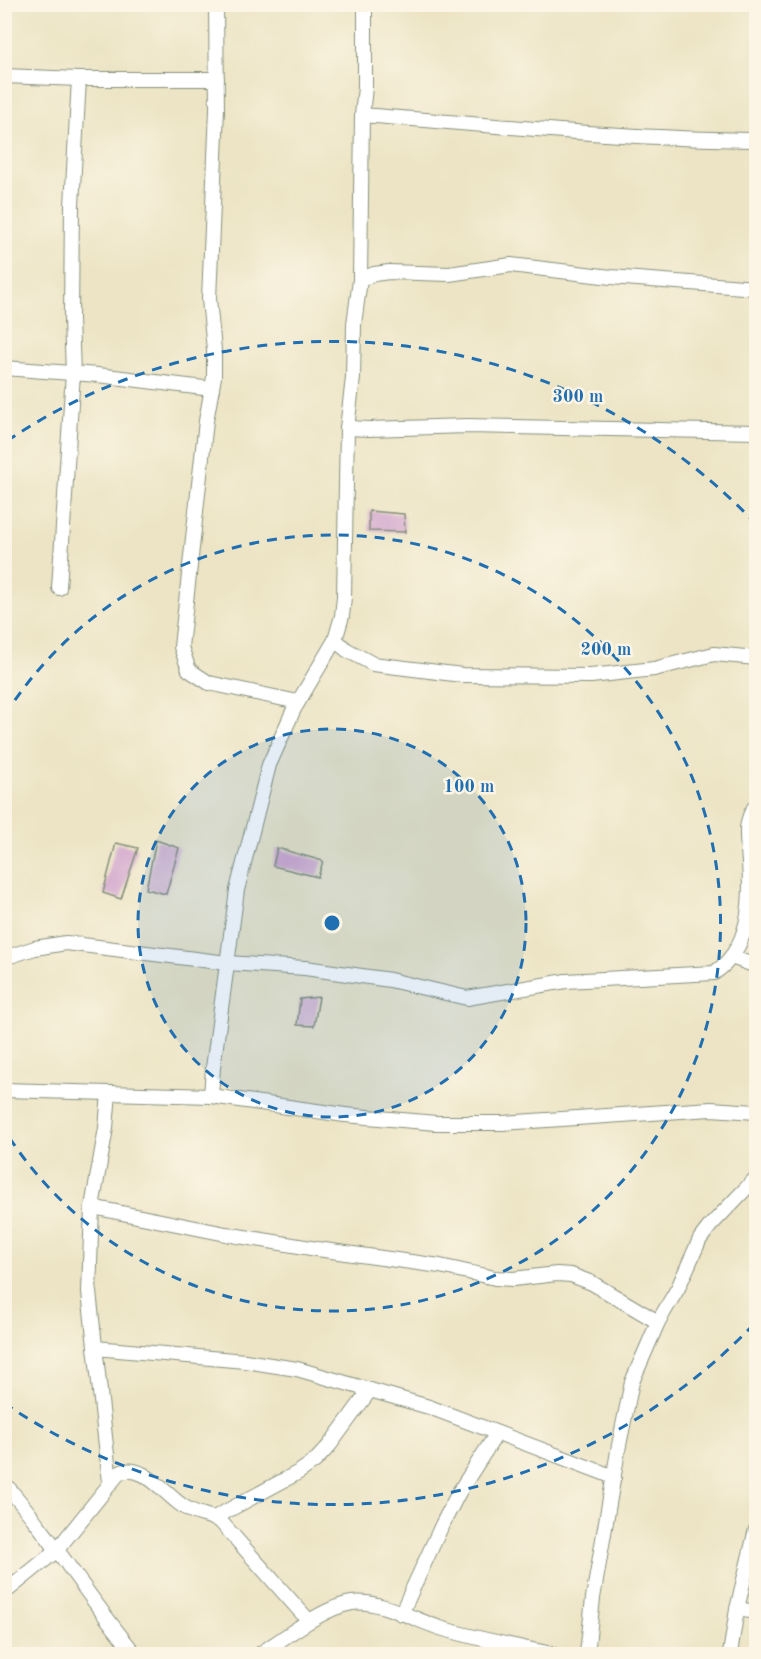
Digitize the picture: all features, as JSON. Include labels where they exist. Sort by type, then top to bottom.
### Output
[{"type":"street","points":[[216,4],[217,109],[209,299],[214,350],[212,389],[203,443],[181,646],[189,669],[209,683],[298,702]]},
{"type":"street","points":[[211,1096],[237,890],[269,765],[298,702],[335,640],[342,616],[346,428],[353,378],[354,324],[360,279],[362,115],[366,87],[365,4]]},
{"type":"street","points":[[4,76],[79,79],[216,79]]},
{"type":"street","points":[[59,588],[73,373],[72,205],[79,79]]},
{"type":"street","points":[[362,115],[616,135],[756,140]]},
{"type":"street","points":[[360,279],[374,274],[449,274],[511,265],[611,277],[756,288]]},
{"type":"street","points":[[4,368],[73,373],[212,389]]},
{"type":"street","points":[[346,428],[466,426],[756,432]]},
{"type":"street","points":[[335,640],[347,651],[373,664],[462,675],[591,676],[654,669],[714,654],[756,658]]},
{"type":"street","points":[[4,958],[34,948],[66,943],[227,963],[305,968],[357,975],[467,998],[566,981],[714,973],[722,968],[731,957],[742,938],[747,923],[750,907],[750,865],[746,826],[756,805]]},
{"type":"street","points":[[731,957],[756,966]]},
{"type":"street","points":[[4,1090],[211,1096],[345,1115],[436,1123],[502,1123],[711,1109],[756,1112]]},
{"type":"street","points":[[109,1093],[106,1128],[92,1207],[89,1292],[110,1482]]},
{"type":"street","points":[[587,1654],[593,1598],[632,1382],[658,1322],[678,1288],[700,1239],[756,1178]]},
{"type":"street","points":[[92,1207],[226,1234],[440,1266],[495,1278],[571,1275],[592,1283],[658,1322]]},
{"type":"street","points":[[95,1348],[255,1362],[297,1369],[429,1407],[614,1477]]},
{"type":"street","points":[[214,1518],[315,1461],[329,1446],[370,1390]]},
{"type":"street","points":[[401,1614],[459,1492],[497,1433]]},
{"type":"street","points":[[4,1593],[56,1551],[110,1482],[122,1472],[135,1471],[161,1487],[184,1507],[214,1518],[226,1527],[309,1622]]},
{"type":"street","points":[[4,1483],[35,1518],[56,1551],[135,1654]]},
{"type":"street","points":[[730,1654],[737,1610],[756,1529]]},
{"type":"street","points":[[260,1654],[309,1622],[339,1606],[354,1602],[376,1605],[441,1628],[552,1654]]},
{"type":"street","points":[[737,1610],[756,1612]]},
{"type":"building","points":[[369,511],[404,514],[405,532],[369,531]]},
{"type":"building","points":[[156,840],[179,848],[166,894],[146,889]]},
{"type":"building","points":[[116,843],[138,848],[121,899],[103,893]]},
{"type":"building","points":[[277,848],[323,861],[318,877],[273,866]]},
{"type":"building","points":[[319,997],[314,1026],[297,1025],[300,999]]}]
